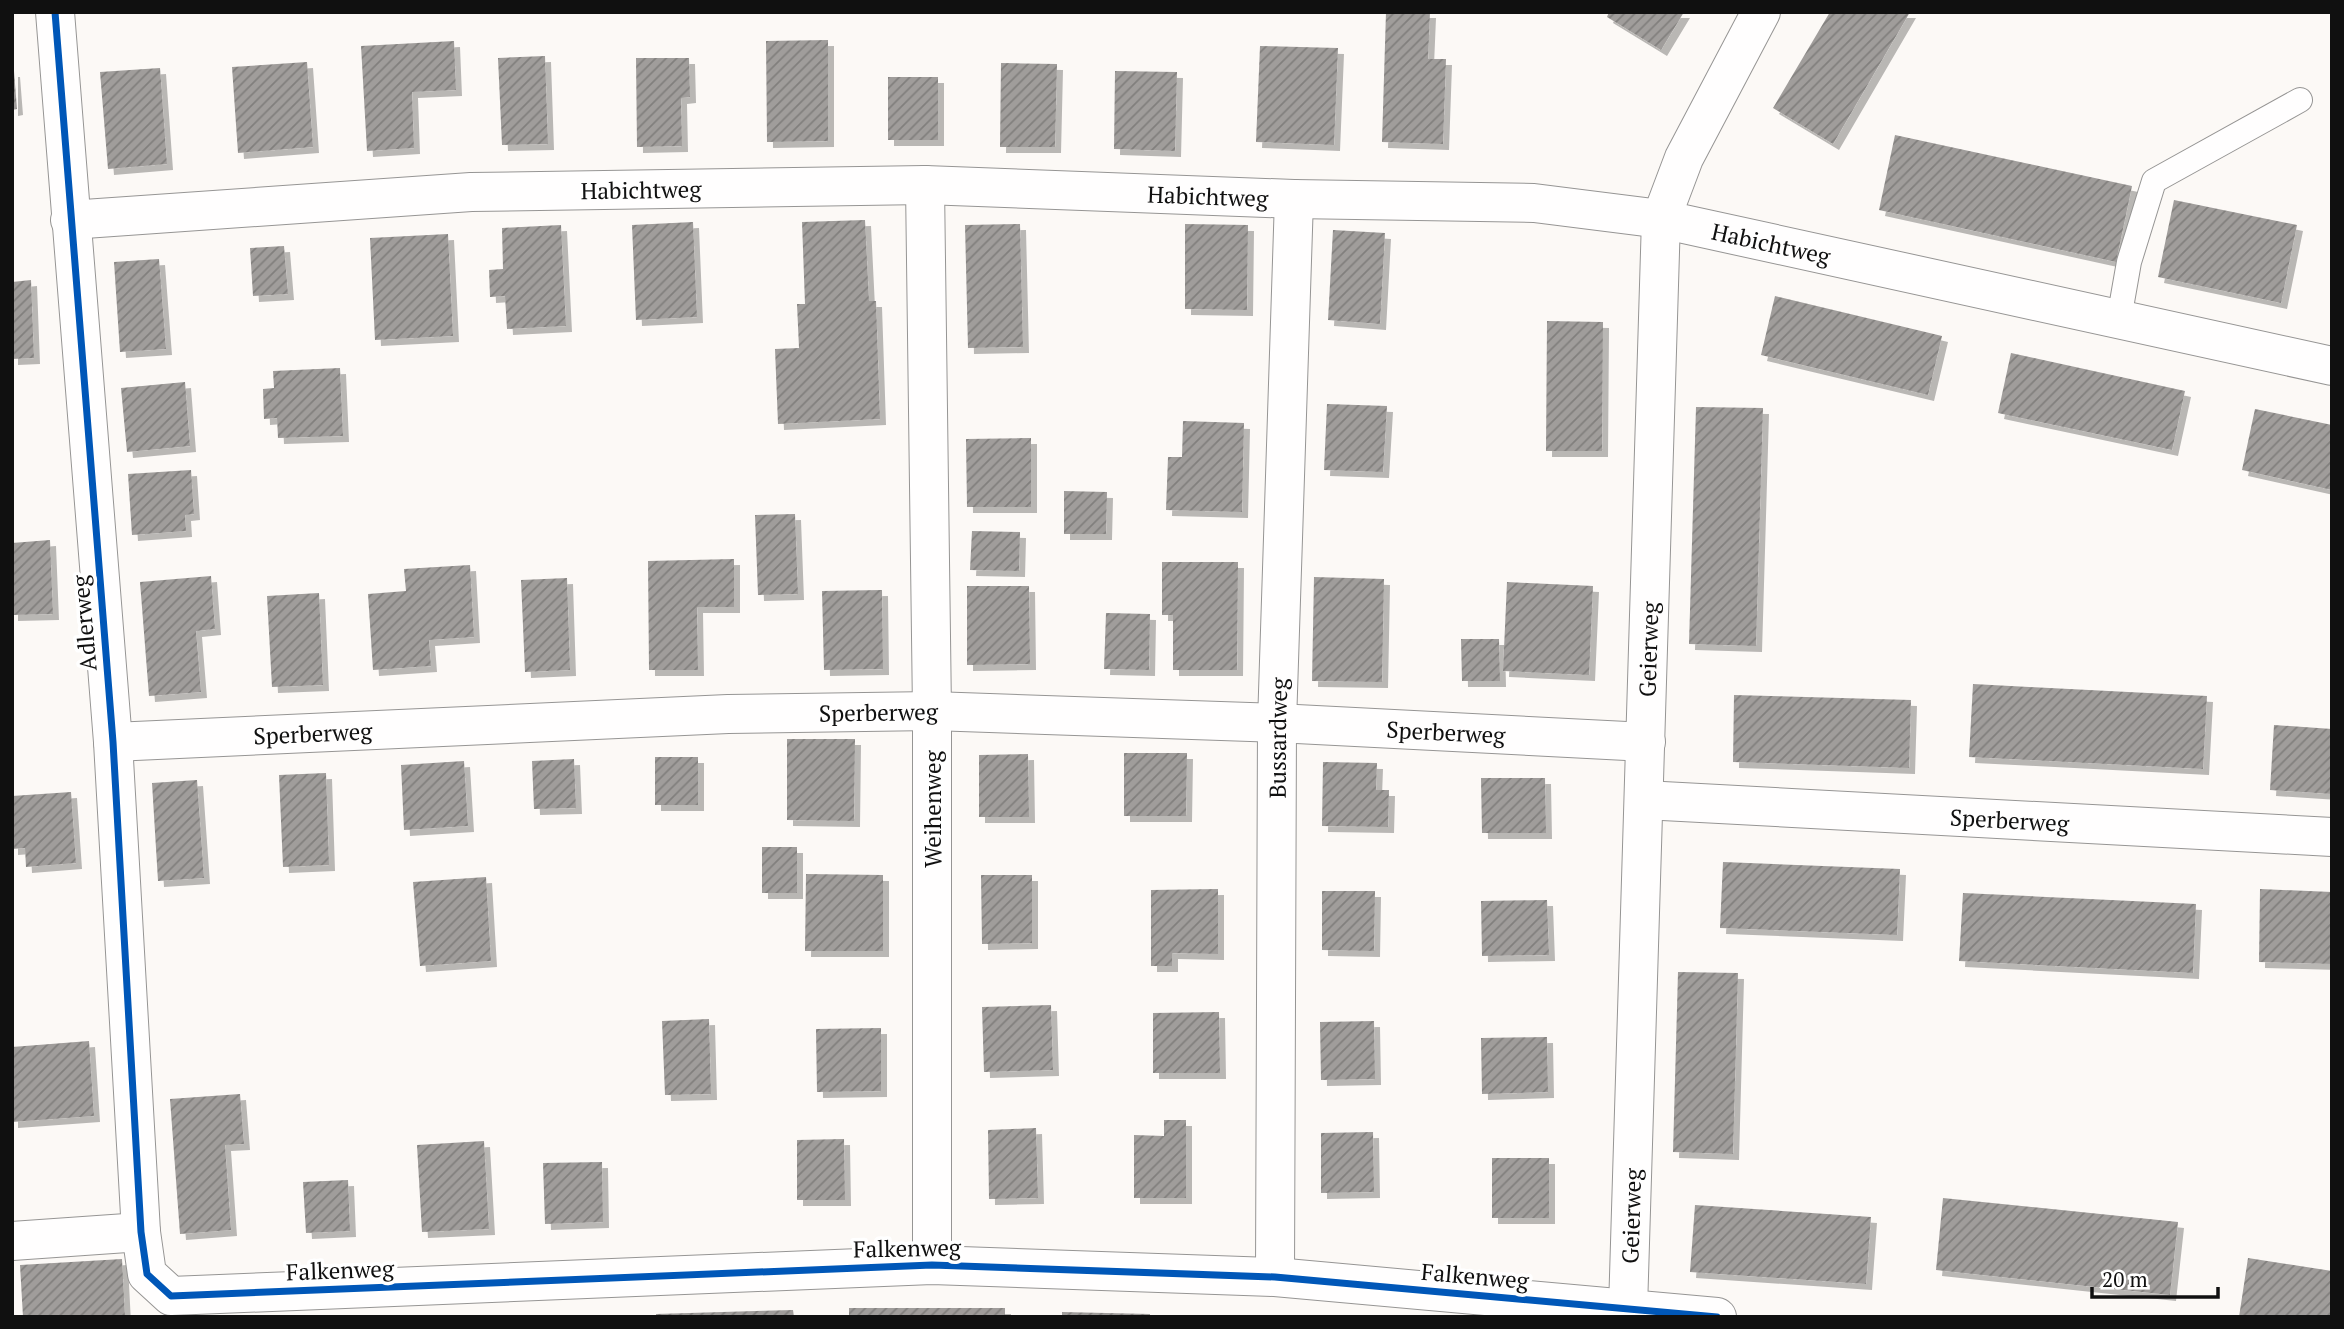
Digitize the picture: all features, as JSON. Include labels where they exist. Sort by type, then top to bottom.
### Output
[{"type":"street","name":"Adlerweg","points":[[55,12],[113,742],[141,1232]]},
{"type":"street","name":"Geierweg","points":[[1628,1309],[1661,219],[1684,158],[1761,12]]},
{"type":"street","name":"Habichtweg","points":[[70,220],[471,192],[925,185],[1294,199],[1534,203],[1661,219],[2332,366]]},
{"type":"street","name":"Weihenweg","points":[[925,185],[932,711],[932,1265]]},
{"type":"street","name":"Bussardweg","points":[[1275,1277],[1277,723],[1294,199]]},
{"type":"street","name":"Sperberweg","points":[[113,742],[728,714],[932,711],[1277,723],[1646,742]]},
{"type":"street","name":"Sperberweg","points":[[1644,800],[2332,837]]},
{"type":"street","name":"Falkenweg","points":[[141,1232],[147,1274],[172,1307],[932,1265],[1275,1277],[1717,1317]]},
{"type":"street","points":[[12,1241],[141,1232]]},
{"type":"lane","points":[[2119,319],[2129,262],[2154,181],[2300,100]]},
{"type":"building","points":[[1386,12],[1430,12],[1428,59],[1446,59],[1443,144],[1382,142]]},
{"type":"building","points":[[1609,12],[1684,12],[1661,50],[1607,17]]},
{"type":"building","points":[[1830,12],[1910,12],[1833,144],[1773,108]]},
{"type":"building","points":[[828,40],[828,141],[767,142],[766,41]]},
{"type":"building","points":[[454,41],[456,90],[412,92],[414,148],[367,151],[361,46]]},
{"type":"building","points":[[1260,46],[1338,48],[1334,145],[1256,142]]},
{"type":"building","points":[[545,56],[548,144],[502,145],[498,58]]},
{"type":"building","points":[[636,58],[689,58],[690,97],[681,98],[682,146],[637,147]]},
{"type":"building","points":[[307,62],[313,147],[238,153],[232,67]]},
{"type":"building","points":[[1001,63],[1057,64],[1055,147],[1000,147]]},
{"type":"building","points":[[160,68],[167,164],[108,169],[100,72]]},
{"type":"building","points":[[12,71],[17,109],[12,110]]},
{"type":"building","points":[[1115,71],[1177,72],[1175,151],[1114,149]]},
{"type":"building","points":[[888,77],[938,77],[938,140],[888,140]]},
{"type":"building","points":[[1895,135],[2132,186],[2116,262],[1879,210]]},
{"type":"building","points":[[2174,200],[2297,225],[2281,303],[2158,277]]},
{"type":"building","points":[[865,220],[869,301],[876,301],[880,419],[778,424],[775,349],[799,348],[797,304],[805,304],[802,222]]},
{"type":"building","points":[[693,222],[697,317],[636,320],[632,225]]},
{"type":"building","points":[[1020,224],[1023,347],[968,348],[965,225]]},
{"type":"building","points":[[1185,224],[1248,225],[1247,310],[1185,309]]},
{"type":"building","points":[[561,225],[566,326],[507,329],[505,296],[490,297],[489,270],[503,269],[502,228]]},
{"type":"building","points":[[1333,230],[1385,233],[1380,324],[1328,320]]},
{"type":"building","points":[[448,234],[453,336],[375,340],[370,238]]},
{"type":"building","points":[[284,246],[288,294],[253,296],[250,248]]},
{"type":"building","points":[[159,259],[166,349],[120,352],[114,262]]},
{"type":"building","points":[[31,280],[34,358],[12,359],[12,282]]},
{"type":"building","points":[[1775,296],[1942,336],[1928,395],[1761,355]]},
{"type":"building","points":[[1547,321],[1603,322],[1602,451],[1546,451]]},
{"type":"building","points":[[2011,353],[2185,391],[2172,450],[1998,413]]},
{"type":"building","points":[[340,368],[343,436],[278,438],[277,418],[264,419],[263,389],[274,388],[273,371]]},
{"type":"building","points":[[185,382],[190,446],[127,452],[121,388]]},
{"type":"building","points":[[1327,404],[1387,406],[1383,472],[1324,470]]},
{"type":"building","points":[[1696,407],[1763,408],[1756,646],[1689,644]]},
{"type":"building","points":[[2255,409],[2332,425],[2332,490],[2242,470]]},
{"type":"building","points":[[1183,421],[1244,423],[1242,512],[1166,510],[1168,457],[1182,457]]},
{"type":"building","points":[[1031,438],[1031,507],[967,507],[966,439]]},
{"type":"building","points":[[191,470],[194,514],[185,515],[186,531],[132,535],[128,474]]},
{"type":"building","points":[[1064,491],[1107,492],[1106,534],[1064,534]]},
{"type":"building","points":[[795,514],[798,594],[758,595],[755,515]]},
{"type":"building","points":[[972,531],[1020,532],[1019,571],[970,570]]},
{"type":"building","points":[[50,540],[53,614],[12,615],[12,543]]},
{"type":"building","points":[[734,559],[734,607],[697,607],[698,670],[649,670],[648,561]]},
{"type":"building","points":[[1162,562],[1238,562],[1237,670],[1173,670],[1173,615],[1162,615]]},
{"type":"building","points":[[470,565],[474,637],[429,640],[431,666],[373,670],[368,594],[406,591],[404,569]]},
{"type":"building","points":[[211,576],[215,629],[196,631],[201,692],[149,696],[140,582]]},
{"type":"building","points":[[1314,577],[1384,579],[1382,682],[1312,681]]},
{"type":"building","points":[[567,578],[570,670],[525,672],[521,580]]},
{"type":"building","points":[[1507,582],[1593,586],[1589,675],[1503,671]]},
{"type":"building","points":[[967,586],[1029,586],[1030,664],[967,665]]},
{"type":"building","points":[[882,590],[883,669],[824,670],[822,591]]},
{"type":"building","points":[[319,593],[323,685],[272,687],[267,596]]},
{"type":"building","points":[[1106,613],[1150,614],[1149,670],[1104,669]]},
{"type":"building","points":[[1461,639],[1499,639],[1500,681],[1462,681]]},
{"type":"building","points":[[1973,684],[2207,696],[2203,769],[1969,757]]},
{"type":"building","points":[[1734,695],[1911,700],[1909,768],[1733,762]]},
{"type":"building","points":[[2274,725],[2332,729],[2332,794],[2270,790]]},
{"type":"building","points":[[787,739],[855,739],[854,821],[787,820]]},
{"type":"building","points":[[1124,753],[1187,753],[1186,816],[1124,816]]},
{"type":"building","points":[[1028,754],[1029,817],[979,817],[979,755]]},
{"type":"building","points":[[655,757],[698,757],[698,805],[655,805]]},
{"type":"building","points":[[574,759],[576,808],[534,809],[532,761]]},
{"type":"building","points":[[464,761],[468,826],[404,830],[401,765]]},
{"type":"building","points":[[1323,762],[1377,763],[1376,790],[1389,790],[1388,827],[1322,826]]},
{"type":"building","points":[[326,773],[329,865],[283,867],[279,775]]},
{"type":"building","points":[[1481,778],[1545,778],[1546,833],[1482,833]]},
{"type":"building","points":[[197,780],[204,878],[158,881],[152,783]]},
{"type":"building","points":[[71,792],[76,863],[26,867],[25,848],[12,849],[12,796]]},
{"type":"building","points":[[762,847],[797,847],[797,893],[762,893]]},
{"type":"building","points":[[1723,862],[1900,869],[1897,935],[1720,928]]},
{"type":"building","points":[[806,874],[883,875],[883,951],[805,951]]},
{"type":"building","points":[[981,875],[1032,875],[1032,943],[982,944]]},
{"type":"building","points":[[486,877],[491,961],[420,966],[413,882]]},
{"type":"building","points":[[1218,889],[1218,954],[1172,953],[1172,966],[1151,966],[1151,890]]},
{"type":"building","points":[[2260,889],[2332,892],[2332,964],[2259,962]]},
{"type":"building","points":[[1322,891],[1375,891],[1374,951],[1322,950]]},
{"type":"building","points":[[1963,893],[2196,904],[2193,973],[1959,961]]},
{"type":"building","points":[[1547,900],[1549,955],[1482,956],[1481,901]]},
{"type":"building","points":[[1678,972],[1738,973],[1733,1154],[1673,1152]]},
{"type":"building","points":[[1051,1005],[1053,1070],[984,1072],[982,1007]]},
{"type":"building","points":[[1219,1012],[1220,1073],[1153,1073],[1153,1013]]},
{"type":"building","points":[[709,1019],[711,1094],[665,1095],[662,1021]]},
{"type":"building","points":[[1374,1021],[1375,1079],[1321,1080],[1320,1022]]},
{"type":"building","points":[[881,1028],[881,1091],[817,1092],[816,1029]]},
{"type":"building","points":[[1547,1037],[1548,1092],[1482,1094],[1481,1038]]},
{"type":"building","points":[[89,1041],[94,1116],[12,1122],[12,1047]]},
{"type":"building","points":[[240,1094],[244,1144],[225,1145],[231,1230],[180,1234],[170,1099]]},
{"type":"building","points":[[1164,1120],[1186,1120],[1186,1198],[1134,1198],[1134,1135],[1164,1136]]},
{"type":"building","points":[[1036,1128],[1038,1198],[989,1199],[988,1130]]},
{"type":"building","points":[[1373,1132],[1374,1192],[1321,1193],[1321,1133]]},
{"type":"building","points":[[844,1139],[845,1200],[797,1200],[797,1140]]},
{"type":"building","points":[[484,1141],[489,1229],[422,1232],[417,1145]]},
{"type":"building","points":[[1492,1158],[1549,1158],[1549,1218],[1492,1218]]},
{"type":"building","points":[[602,1162],[603,1222],[545,1224],[543,1163]]},
{"type":"building","points":[[348,1180],[350,1231],[306,1233],[303,1182]]},
{"type":"building","points":[[1943,1198],[2178,1222],[2170,1295],[1936,1270]]},
{"type":"building","points":[[1695,1205],[1871,1217],[1866,1284],[1690,1272]]},
{"type":"building","points":[[2248,1258],[2332,1271],[2332,1317],[2239,1317]]},
{"type":"building","points":[[122,1259],[125,1317],[23,1317],[20,1265]]},
{"type":"building","points":[[849,1308],[1005,1308],[1005,1317],[849,1317]]},
{"type":"building","points":[[793,1310],[794,1317],[656,1317],[656,1314]]},
{"type":"building","points":[[1062,1312],[1150,1314],[1150,1317],[1062,1317]]},
{"type":"cycle path","points":[[55,12],[113,742],[141,1232],[147,1274],[171,1296],[932,1265],[1275,1277],[1717,1317]]}]
